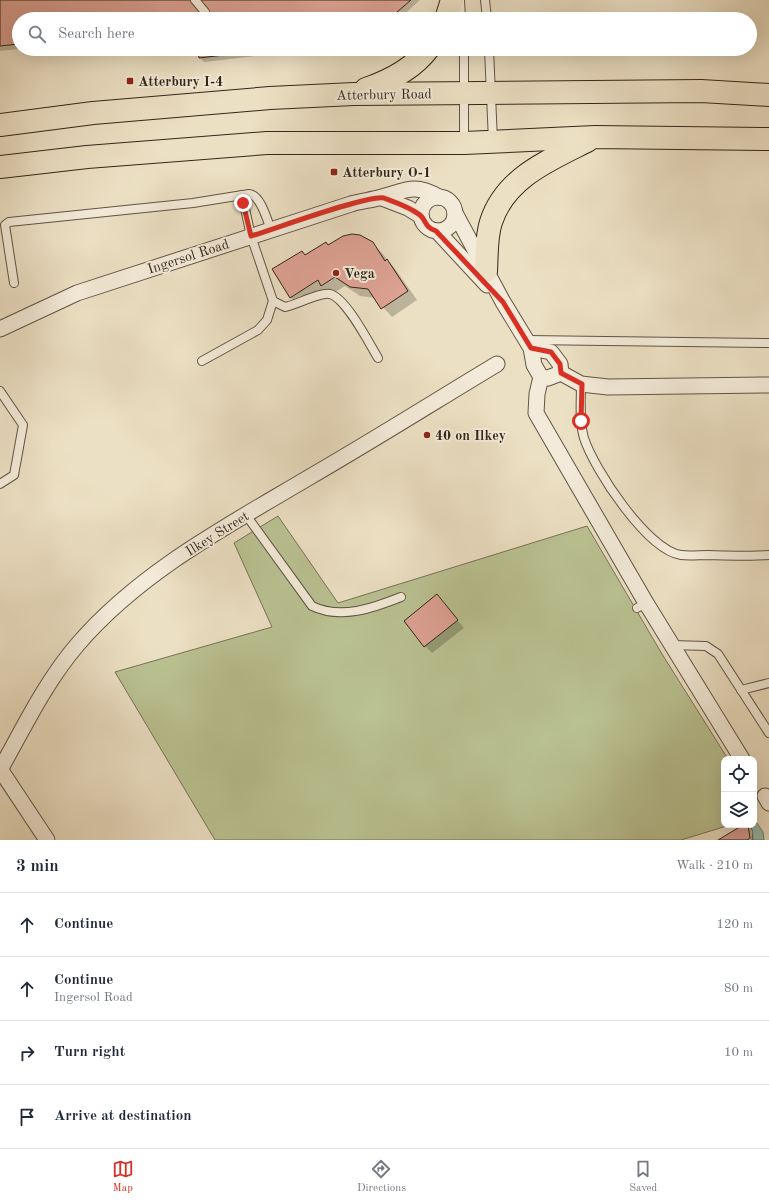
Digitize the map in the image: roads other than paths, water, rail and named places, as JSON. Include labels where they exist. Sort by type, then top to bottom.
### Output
[{"type":"main road","points":[[448,12],[452,0]]},
{"type":"main road","points":[[354,94],[385,83],[410,67],[421,56]]},
{"type":"main road","name":"Atterbury Road","points":[[0,125],[93,113],[270,98],[354,94],[701,91],[769,95]]},
{"type":"main road","points":[[4,168],[87,156],[267,143],[464,143],[595,137],[769,139]]},
{"type":"main road","points":[[486,271],[490,223],[506,193],[520,178],[547,160],[595,137]]},
{"type":"street","name":"Ingersol Road","points":[[0,329],[77,293],[351,204],[382,198],[399,190],[409,189],[419,189],[439,197]]},
{"type":"street","points":[[421,216],[422,209],[426,202],[432,198],[439,197],[450,202],[503,302],[528,344],[534,365],[541,378],[537,394],[536,413],[642,605],[672,645],[740,756]]},
{"type":"street","points":[[382,198],[408,208],[421,216],[428,228],[436,231],[503,302]]},
{"type":"street","points":[[436,231],[448,228],[455,219],[455,213]]},
{"type":"street","points":[[528,344],[551,352],[560,364],[561,373]]},
{"type":"street","name":"Ilkey Street","points":[[0,770],[50,682],[77,645],[101,619],[125,597],[165,567],[246,515],[497,364]]},
{"type":"street","points":[[541,378],[548,378],[561,373],[582,384],[608,387],[769,385]]},
{"type":"street","points":[[0,770],[46,840]]},
{"type":"lane","points":[[195,0],[205,12]]},
{"type":"lane","points":[[460,0],[461,12]]},
{"type":"lane","points":[[485,0],[486,12]]},
{"type":"lane","points":[[464,56],[464,143]]},
{"type":"lane","points":[[489,56],[493,142]]},
{"type":"lane","points":[[14,284],[6,223],[193,203],[249,194],[256,196],[271,230]]},
{"type":"lane","points":[[202,360],[258,330],[267,320],[273,301],[251,236],[242,195]]},
{"type":"lane","points":[[273,301],[285,307],[298,304],[321,295],[330,294],[342,301],[378,358]]},
{"type":"lane","points":[[528,344],[769,343]]},
{"type":"lane","points":[[582,384],[581,421],[584,438],[588,447],[619,501],[656,543],[665,549],[680,555],[769,555]]},
{"type":"lane","points":[[0,391],[23,426],[14,475],[0,484]]},
{"type":"lane","points":[[246,515],[312,606],[324,612],[349,612],[369,609],[401,597]]},
{"type":"lane","points":[[672,645],[706,646],[718,654],[769,733]]},
{"type":"lane","points":[[741,690],[769,683]]},
{"type":"place","name":"Atterbury I-4","points":[[130,81]]},
{"type":"place","name":"Atterbury O-1","points":[[334,172]]},
{"type":"place","name":"Vega","points":[[336,273]]},
{"type":"place","name":"40 on Ilkey","points":[[427,435]]}]
